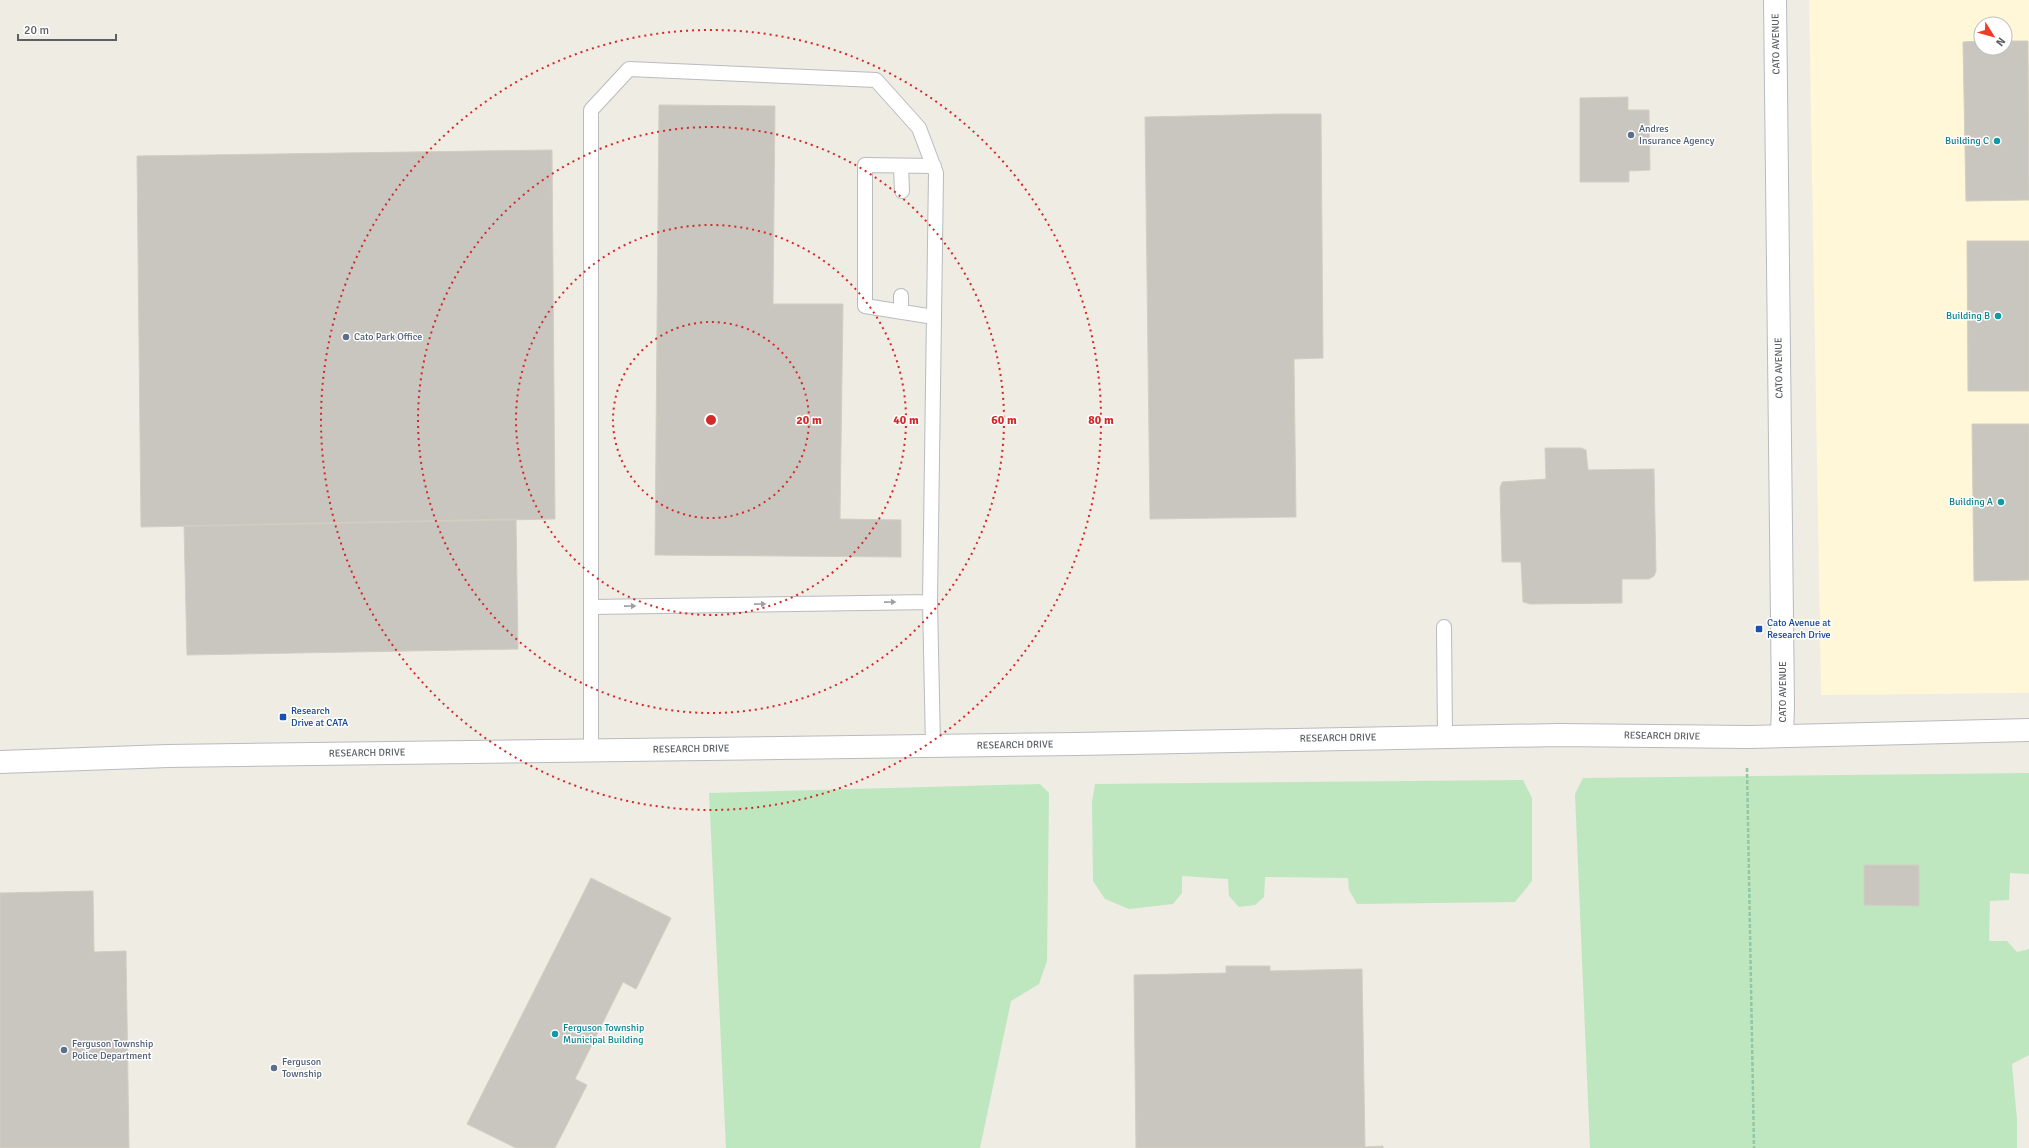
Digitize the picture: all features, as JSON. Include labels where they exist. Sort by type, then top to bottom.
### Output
[{"type":"street","name":"CATO AVENUE","points":[[1775,0],[1783,706],[1782,735]]},
{"type":"street","name":"RESEARCH DRIVE","points":[[0,762],[168,756],[933,746],[1559,735],[1749,737],[2029,730]]},
{"type":"lane","points":[[591,750],[591,110],[629,68],[876,80],[919,128],[936,173],[930,602],[933,746]]},
{"type":"lane","points":[[934,166],[865,165],[865,306],[934,317]]},
{"type":"lane","points":[[901,166],[902,191]]},
{"type":"lane","points":[[901,296],[901,312]]},
{"type":"lane","points":[[591,607],[930,602]]},
{"type":"lane","points":[[1444,627],[1444,737]]},
{"type":"path","points":[[1747,768],[1754,1148]]},
{"type":"shaded area","points":[[1809,0],[2029,0],[2029,693],[1821,695]]},
{"type":"green space","points":[[2029,773],[2029,874],[2010,873],[2009,900],[1990,901],[1989,941],[2007,941],[2017,952],[2029,949],[2029,1055],[2012,1064],[2017,1120],[2017,1148],[1590,1148],[1575,794],[1583,778]]},
{"type":"green space","points":[[1523,780],[1532,798],[1532,881],[1515,902],[1357,904],[1349,890],[1348,878],[1265,877],[1264,897],[1255,905],[1239,907],[1229,896],[1228,879],[1182,876],[1182,893],[1173,904],[1129,909],[1105,899],[1093,881],[1092,802],[1095,784]]},
{"type":"green space","points":[[1040,784],[1049,793],[1047,961],[1039,984],[1011,1001],[980,1148],[726,1148],[709,793]]},
{"type":"building","name":"Building C","points":[[1973,41],[1973,56],[2013,56],[2013,41],[2028,41],[2029,200],[1966,201],[1963,42]]},
{"type":"building","points":[[1628,97],[1628,110],[1649,110],[1650,170],[1629,171],[1629,182],[1580,182],[1580,98]]},
{"type":"building","points":[[659,105],[775,106],[773,304],[843,304],[840,519],[901,520],[901,557],[655,555]]},
{"type":"building","points":[[1321,114],[1323,358],[1294,359],[1296,517],[1150,519],[1145,117]]},
{"type":"building","name":"Cato Park Office","points":[[552,150],[555,519],[141,527],[137,156]]},
{"type":"building","name":"Building B","points":[[1967,241],[2029,241],[2029,391],[1968,391]]},
{"type":"building","name":"Building A","points":[[1972,424],[2029,424],[2029,580],[1974,581]]},
{"type":"building","points":[[1545,448],[1581,448],[1586,450],[1588,470],[1654,469],[1656,571],[1654,576],[1649,579],[1622,579],[1622,603],[1530,604],[1523,602],[1521,562],[1502,562],[1500,488],[1502,482],[1546,479]]},
{"type":"building","points":[[516,519],[518,649],[187,655],[184,526]]},
{"type":"building","points":[[1864,865],[1919,865],[1919,906],[1864,905]]},
{"type":"building","name":"Ferguson Township Municipal Building","points":[[591,878],[671,918],[636,989],[623,982],[575,1079],[587,1085],[555,1148],[516,1148],[467,1124]]},
{"type":"building","name":"Ferguson Township Police Department","points":[[93,891],[94,952],[126,951],[129,1148],[0,1148],[0,893]]},
{"type":"building","points":[[1226,966],[1270,966],[1270,971],[1362,969],[1365,1147],[1383,1146],[1383,1148],[1136,1148],[1134,975],[1226,973]]},
{"type":"place","name":"Andres Insurance Agency","points":[[1631,135]]},
{"type":"place","name":"Building C","points":[[1997,141]]},
{"type":"place","name":"Building B","points":[[1998,316]]},
{"type":"place","name":"Cato Park Office","points":[[346,337]]},
{"type":"place","name":"Building A","points":[[2001,502]]},
{"type":"place","name":"Cato Avenue at Research Drive","points":[[1759,629]]},
{"type":"place","name":"Research Drive at CATA","points":[[283,717]]},
{"type":"place","name":"Ferguson Township Municipal Building","points":[[555,1034]]},
{"type":"place","name":"Ferguson Township Police Department","points":[[64,1050]]},
{"type":"place","name":"Ferguson Township","points":[[274,1068]]}]
